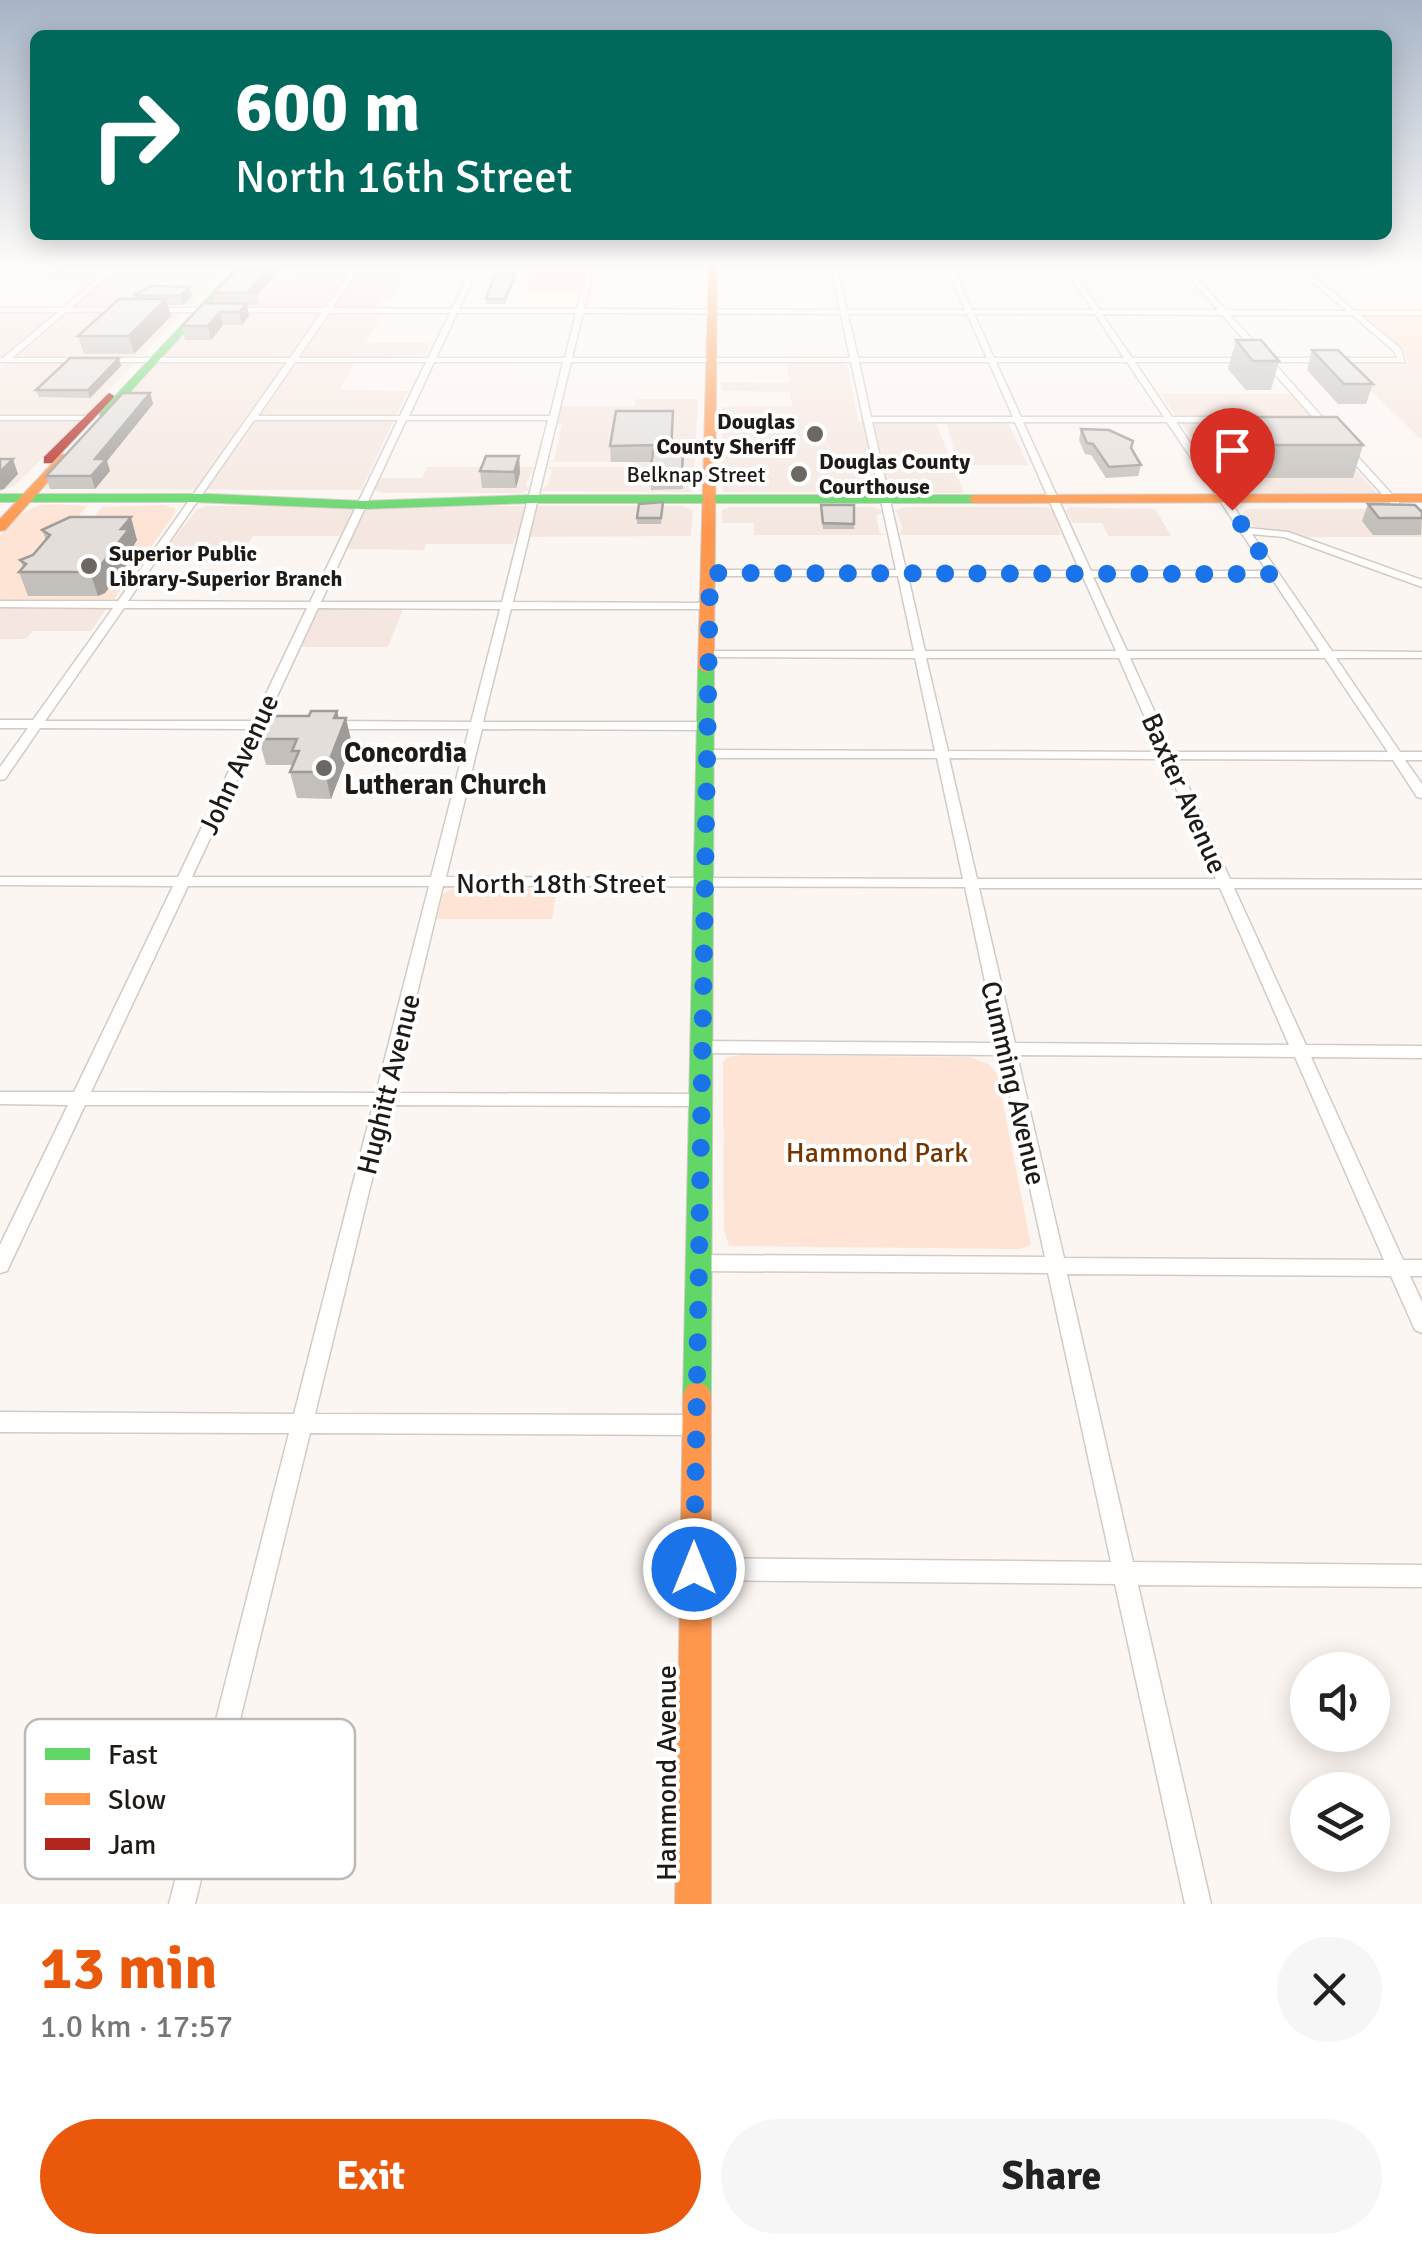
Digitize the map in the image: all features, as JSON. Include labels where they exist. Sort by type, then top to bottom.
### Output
[{"type":"main road","points":[[0,527],[9,501],[85,428],[156,352]]},
{"type":"main road","name":"Hammond Avenue","points":[[693,1904],[702,883],[712,352]]},
{"type":"main road","name":"Belknap Street","points":[[9,501],[1422,501]]},
{"type":"street","points":[[0,776],[298,352]]},
{"type":"street","name":"John Avenue","points":[[0,1266],[434,352]]},
{"type":"street","name":"Hughitt Avenue","points":[[228,1719],[569,352]]},
{"type":"street","name":"Cumming Avenue","points":[[852,352],[1198,1904]]},
{"type":"street","name":"Baxter Avenue","points":[[988,352],[1049,500],[1087,573],[1422,1324]]},
{"type":"street","points":[[1125,352],[1422,794]]},
{"type":"street","points":[[1259,352],[1393,501]]},
{"type":"street","points":[[2,361],[1268,362],[1399,361],[1403,358],[1398,352]]},
{"type":"street","points":[[0,418],[85,428]]},
{"type":"street","points":[[253,418],[552,418]]},
{"type":"street","points":[[867,419],[1257,420]]},
{"type":"street","points":[[1298,420],[1320,420]]},
{"type":"street","points":[[1246,531],[1285,534],[1422,584]]},
{"type":"street","points":[[710,573],[1274,574]]},
{"type":"street","points":[[0,604],[709,606]]},
{"type":"street","points":[[708,654],[1422,655]]},
{"type":"street","points":[[0,724],[271,725]]},
{"type":"street","points":[[309,725],[706,726]]},
{"type":"street","points":[[706,754],[1422,756]]},
{"type":"street","name":"North 18th Street","points":[[0,880],[1422,884]]},
{"type":"street","points":[[700,1047],[1422,1052]]},
{"type":"street","points":[[0,1098],[700,1100]]},
{"type":"street","points":[[698,1263],[1422,1268]]},
{"type":"street","points":[[0,1422],[696,1424]]},
{"type":"street","points":[[694,1569],[1422,1576]]},
{"type":"street","name":"Hughitt Avenue","points":[[182,1904],[188,1879]]},
{"type":"shaded area","points":[[0,352],[145,352],[14,486],[0,492],[0,370],[13,358],[0,357]]},
{"type":"shaded area","points":[[167,352],[426,352],[425,355],[358,358],[339,390],[408,391],[361,490],[42,489]]},
{"type":"shaded area","points":[[787,362],[837,362],[848,366],[858,421],[936,423],[964,493],[723,492],[721,407],[792,406],[790,392],[722,391],[721,382],[789,383]]},
{"type":"shaded area","points":[[1344,365],[1422,367],[1422,440]]},
{"type":"shaded area","points":[[1161,394],[1292,394],[1311,417],[1181,418]]},
{"type":"shaded area","points":[[636,399],[698,399],[693,492],[540,491],[548,485],[552,470],[545,467],[631,467],[631,462],[546,462],[554,460],[562,424],[556,423],[561,406],[635,406]]},
{"type":"shaded area","points":[[946,422],[1009,424],[1028,465],[958,465]]},
{"type":"shaded area","points":[[1312,422],[1377,493],[1232,493],[1181,423]]},
{"type":"shaded area","points":[[427,467],[534,467],[526,485],[529,490],[522,493],[384,493],[372,489],[379,478],[422,478]]},
{"type":"shaded area","points":[[682,506],[693,510],[691,536],[515,537],[513,544],[426,544],[424,550],[345,549],[350,536],[253,536],[244,550],[165,550],[197,509]]},
{"type":"shaded area","points":[[874,507],[885,512],[876,516],[880,533],[886,535],[754,535],[754,523],[722,523],[722,510]]},
{"type":"shaded area","points":[[1047,507],[1053,511],[1061,535],[900,535],[902,527],[896,510]]},
{"type":"shaded area","points":[[1070,507],[1155,509],[1171,536],[1108,536],[1102,523],[1073,523],[1065,511]]},
{"type":"shaded area","points":[[1247,509],[1422,509],[1422,537],[1301,537],[1253,526],[1242,513]]},
{"type":"shaded area","points":[[0,608],[107,608],[91,631],[33,631],[26,639],[0,639]]},
{"type":"shaded area","points":[[319,609],[403,609],[388,647],[299,647]]},
{"type":"green space","points":[[1402,352],[1422,352],[1422,367],[1403,363],[1409,361]]},
{"type":"green space","points":[[48,505],[87,506],[74,521],[90,522],[102,507],[175,508],[175,513],[114,599],[0,600],[0,535],[30,509]]},
{"type":"green space","points":[[451,889],[557,889],[552,919],[437,919],[443,894]]},
{"type":"green space","name":"Hammond Park","points":[[727,1057],[970,1057],[990,1065],[997,1074],[1031,1245],[1019,1249],[729,1246],[724,1230],[723,1062]]},
{"type":"building","points":[[1246,352],[1271,352],[1279,361],[1253,361]]},
{"type":"building","points":[[1314,352],[1340,352],[1373,384],[1344,384]]},
{"type":"building","points":[[70,358],[119,358],[88,390],[36,390]]},
{"type":"building","points":[[123,393],[150,393],[95,459],[106,459],[91,476],[46,476]]},
{"type":"building","points":[[616,411],[673,411],[671,452],[683,452],[682,473],[650,474],[654,445],[610,446]]},
{"type":"building","points":[[1227,417],[1337,417],[1363,445],[1249,445]]},
{"type":"building","points":[[1081,429],[1109,430],[1133,441],[1131,448],[1141,465],[1109,467],[1093,444],[1087,443]]},
{"type":"building","points":[[486,456],[519,456],[514,472],[480,471]]},
{"type":"building","points":[[0,459],[13,459],[0,472]]},
{"type":"building","points":[[663,502],[661,518],[637,518],[639,504]]},
{"type":"building","points":[[1368,504],[1415,505],[1422,518],[1379,518]]},
{"type":"building","points":[[821,505],[854,505],[854,524],[823,523]]},
{"type":"building","points":[[70,517],[131,517],[121,529],[129,529],[97,570],[19,572],[26,564],[20,560],[33,555],[50,535],[42,530]]},
{"type":"building","points":[[311,711],[337,711],[334,718],[346,718],[325,772],[290,772],[299,751],[292,751],[297,739],[259,739],[268,716],[309,716]]},
{"type":"traffic: fast","points":[[104,414],[162,352]]},
{"type":"traffic: fast","points":[[0,498],[210,498]]},
{"type":"traffic: fast","points":[[194,498],[363,505],[532,499],[974,499]]},
{"type":"traffic: fast","points":[[697,1395],[706,668]]},
{"type":"traffic: slow","points":[[706,668],[711,352]]},
{"type":"traffic: slow","points":[[0,527],[65,456]]},
{"type":"traffic: slow","points":[[974,499],[1422,498]]},
{"type":"traffic: slow","points":[[693,1904],[697,1395]]},
{"type":"traffic: jam","points":[[48,460],[109,396]]},
{"type":"place","name":"Douglas County Sheriff","points":[[815,434]]},
{"type":"place","name":"Douglas County Courthouse","points":[[799,474]]},
{"type":"place","name":"Superior Public Library-Superior Branch","points":[[89,566]]},
{"type":"place","name":"Concordia Lutheran Church","points":[[324,768]]},
{"type":"route","points":[[694,1569],[700,1008],[710,573],[1274,574],[1232,510]]}]
